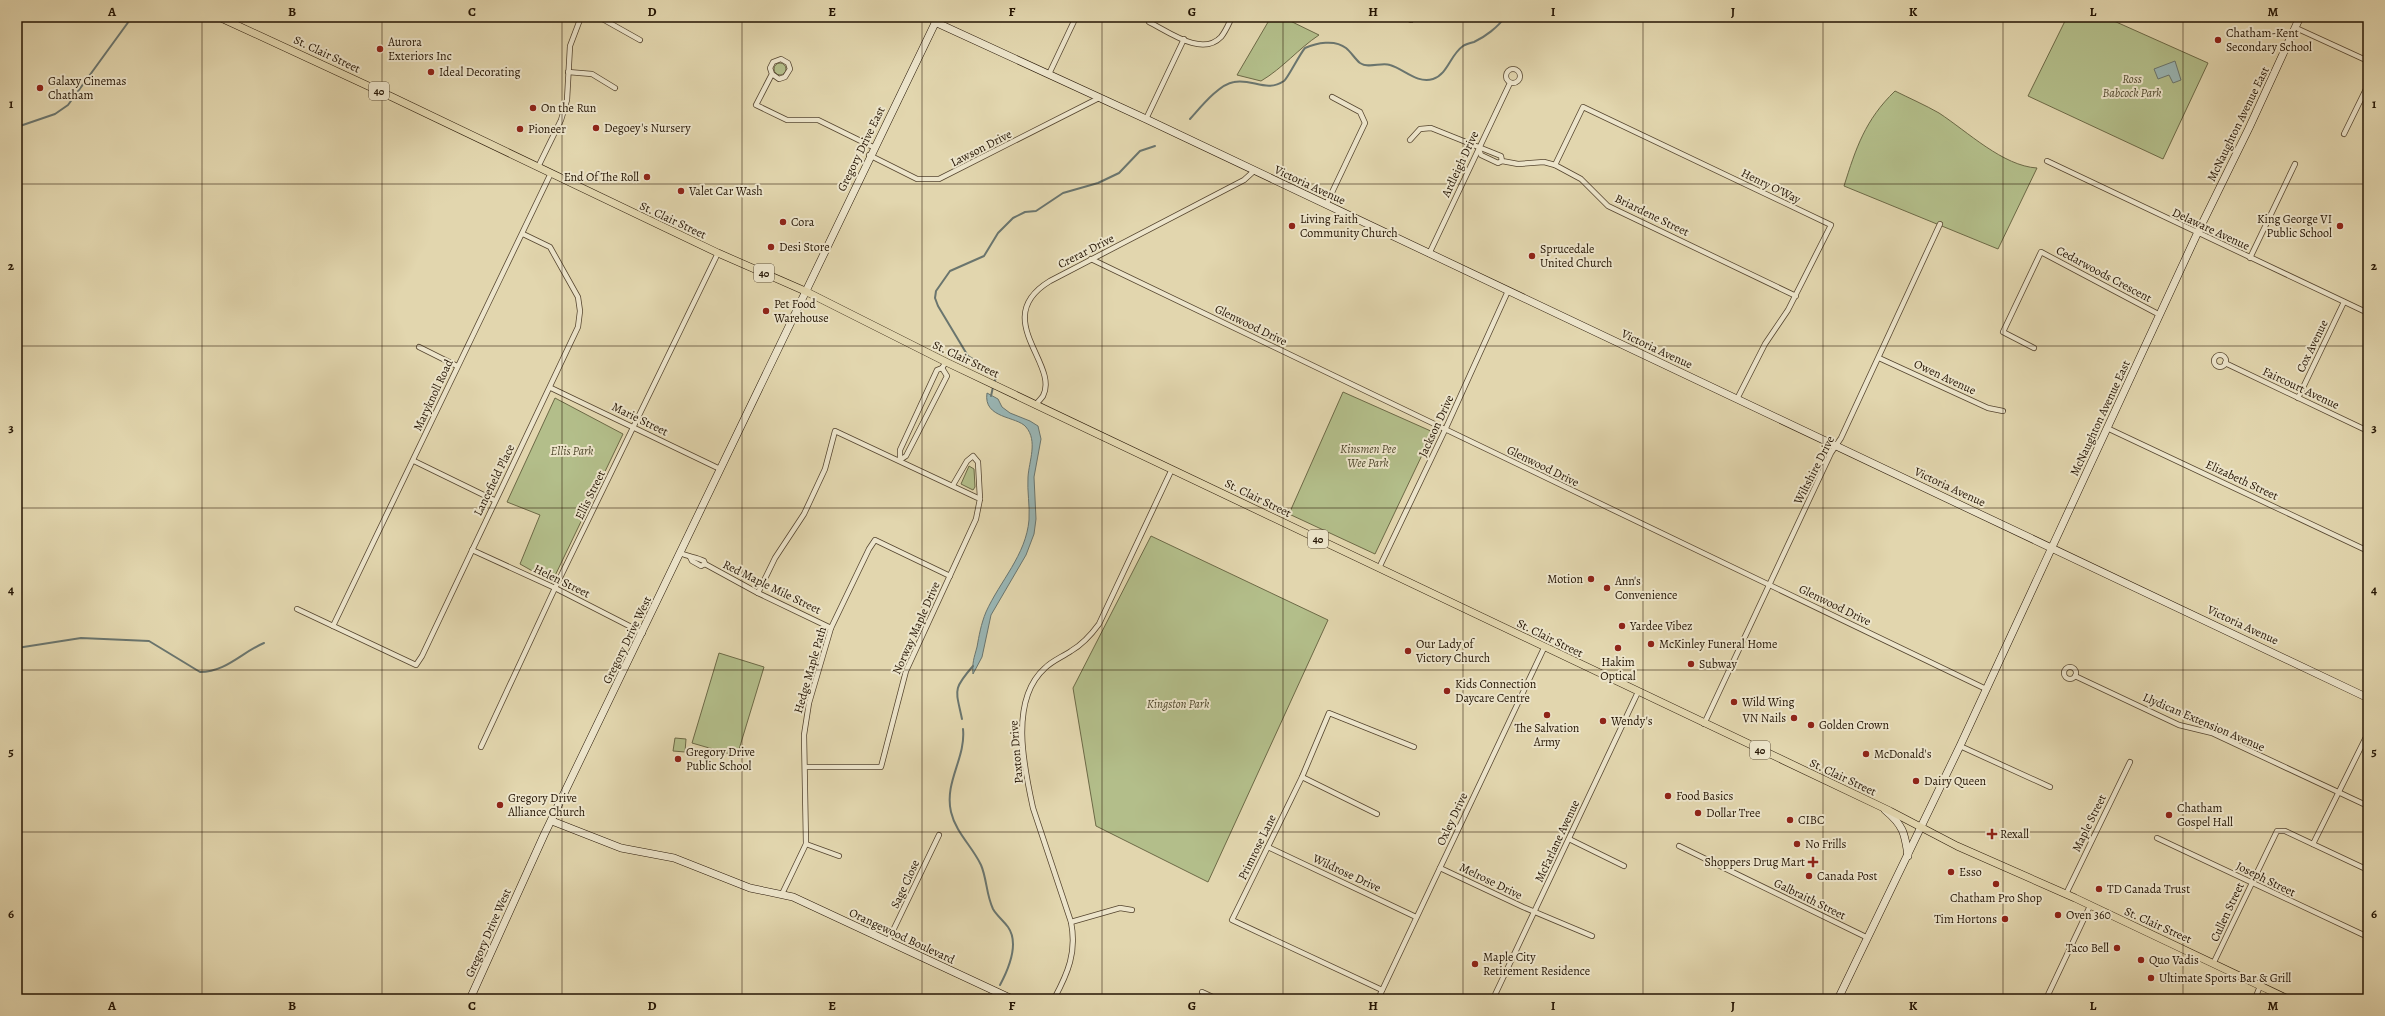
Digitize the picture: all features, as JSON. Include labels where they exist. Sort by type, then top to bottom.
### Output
[{"type":"main road","name":"St. Clair Street","points":[[219,17],[718,253],[805,291],[944,365],[997,386],[1882,808],[1920,828],[2214,962],[2288,999]]},
{"type":"street","points":[[538,167],[565,107],[570,46],[581,17]]},
{"type":"street","points":[[599,17],[640,40]]},
{"type":"street","points":[[1049,74],[1076,17]]},
{"type":"street","points":[[1153,17],[1149,22],[1198,45],[1212,43],[1222,35],[1232,17]]},
{"type":"street","points":[[1404,17],[1411,20]]},
{"type":"street","name":"McNaughton Avenue East","points":[[1838,999],[1960,746],[2197,234],[2249,128],[2300,17]]},
{"type":"street","name":"Victoria Avenue","points":[[936,19],[1098,98],[1146,119],[2052,547],[2368,698]]},
{"type":"street","name":"Gregory Drive East","points":[[805,291],[869,155],[936,19]]},
{"type":"street","points":[[2296,28],[2368,61]]},
{"type":"street","points":[[1146,119],[1184,39]]},
{"type":"street","points":[[772,74],[779,79],[785,77],[789,72],[788,63],[781,59],[775,60],[770,68],[772,74],[756,105],[787,120],[818,120],[873,147]]},
{"type":"street","points":[[568,72],[592,74],[616,88]]},
{"type":"street","name":"Ardleigh Drive","points":[[1430,254],[1510,83]]},
{"type":"street","points":[[2344,134],[2368,85]]},
{"type":"street","points":[[1326,205],[1366,123],[1360,112],[1332,97]]},
{"type":"street","name":"Lawson Drive","points":[[869,155],[917,179],[939,179],[1098,98]]},
{"type":"street","name":"Henry O'Way","points":[[1555,166],[1583,107],[1831,225],[1796,296],[1784,317],[1765,344],[1736,399]]},
{"type":"street","points":[[1410,140],[1415,132],[1426,127],[1479,149]]},
{"type":"street","name":"Briardene Street","points":[[1502,161],[1501,156],[1483,148],[1479,149],[1481,155],[1498,163],[1502,161],[1518,164],[1544,162],[1555,166],[1582,179],[1608,206],[1796,296]]},
{"type":"street","name":"Delaware Avenue","points":[[2047,161],[2197,234],[2368,313]]},
{"type":"street","points":[[2250,258],[2295,164]]},
{"type":"street","name":"Crerar Drive","points":[[1035,405],[1043,396],[1045,382],[1026,325],[1027,303],[1042,285],[1244,180],[1254,171]]},
{"type":"street","name":"Maryknoll Road","points":[[333,626],[414,461],[457,366],[523,234],[551,173]]},
{"type":"street","name":"Wiltshire Drive","points":[[1704,724],[1879,358],[1940,224]]},
{"type":"street","name":"Lancefield Place","points":[[333,626],[416,665],[472,550],[494,500],[551,388],[578,327],[580,311],[578,297],[550,247],[523,234]]},
{"type":"street","name":"Cedarwoods Crescent","points":[[2034,348],[2003,332],[2040,252],[2160,315]]},
{"type":"street","name":"Ellis Street","points":[[481,747],[718,253]]},
{"type":"street","name":"Glenwood Drive","points":[[1091,259],[1986,688]]},
{"type":"street","name":"Gregory Drive West","points":[[470,999],[552,821],[805,291]]},
{"type":"street","name":"Jackson Drive","points":[[1379,568],[1445,430],[1508,291]]},
{"type":"street","name":"Cox Avenue","points":[[2298,398],[2344,302]]},
{"type":"street","points":[[419,348],[457,366]]},
{"type":"street","name":"Owen Avenue","points":[[1879,358],[1988,408],[2003,411]]},
{"type":"street","name":"Faircourt Avenue","points":[[2225,364],[2368,431]]},
{"type":"street","points":[[944,365],[947,376],[906,456],[900,460],[900,450],[937,370],[944,365]]},
{"type":"street","name":"Marie Street","points":[[551,388],[720,469]]},
{"type":"street","name":"Elizabeth Street","points":[[2108,428],[2368,551]]},
{"type":"street","points":[[758,593],[775,558],[804,514],[825,469],[834,431],[900,460],[980,499]]},
{"type":"street","name":"Norway Maple Drive","points":[[806,767],[881,767],[906,671],[976,518],[980,499],[978,462],[973,456],[967,461],[953,485]]},
{"type":"street","points":[[414,461],[494,500]]},
{"type":"street","name":"Paxton Drive","points":[[1054,999],[1067,974],[1072,956],[1074,939],[1071,922],[1033,808],[1029,789],[1023,734],[1026,699],[1032,684],[1045,668],[1087,639],[1099,624],[1172,469]]},
{"type":"street","name":"Hedge Maple Path","points":[[782,894],[806,844],[806,719],[831,628],[875,540],[950,576]]},
{"type":"street","name":"Helen Street","points":[[472,550],[556,588],[643,633]]},
{"type":"street","name":"Red Maple Mile Street","points":[[680,553],[690,557],[694,556],[704,561],[705,564],[758,593],[831,628]]},
{"type":"street","points":[[297,609],[333,626]]},
{"type":"street","name":"Oxley Drive","points":[[1378,999],[1544,648]]},
{"type":"street","name":"Llydican Extension Avenue","points":[[2075,676],[2179,725],[2212,733],[2368,806]]},
{"type":"street","name":"McFarlane Avenue","points":[[1493,999],[1638,692]]},
{"type":"street","name":"Primrose Lane","points":[[1382,990],[1232,920],[1302,777],[1329,713],[1414,747]]},
{"type":"street","points":[[2368,733],[2313,844],[2368,870]]},
{"type":"street","points":[[1960,746],[2050,787]]},
{"type":"street","name":"Maple Street","points":[[2066,894],[2130,762]]},
{"type":"street","points":[[1302,777],[1377,814]]},
{"type":"street","points":[[1882,808],[1897,820],[1902,828],[1908,856]]},
{"type":"street","name":"Orangewood Boulevard","points":[[552,821],[621,848],[674,858],[750,888],[782,894],[888,941],[1012,999]]},
{"type":"street","name":"Cullen Street","points":[[2214,962],[2275,834],[2280,830],[2313,844]]},
{"type":"street","name":"Sage Close","points":[[888,941],[939,835]]},
{"type":"street","name":"Joseph Street","points":[[2156,838],[2368,937]]},
{"type":"street","points":[[1569,839],[1624,866]]},
{"type":"street","points":[[806,844],[839,856]]},
{"type":"street","name":"Galbraith Street","points":[[1680,846],[1868,938]]},
{"type":"street","name":"Wildrose Drive","points":[[1268,847],[1416,917]]},
{"type":"street","name":"Melrose Drive","points":[[1440,868],[1534,912],[1592,936]]},
{"type":"street","points":[[2046,999],[2090,906]]},
{"type":"street","points":[[1071,922],[1120,908],[1132,910]]},
{"type":"street","points":[[2255,999],[2260,986]]},
{"type":"street","points":[[1202,992],[1217,999]]},
{"type":"green space","points":[[1271,17],[1282,17],[1319,35],[1261,81],[1237,75]]},
{"type":"green space","name":"Ross Babcock Park","points":[[2067,17],[2105,17],[2208,63],[2163,159],[2028,96]]},
{"type":"green space","points":[[778,63],[782,63],[786,69],[782,75],[778,75],[774,71],[774,67]]},
{"type":"green space","points":[[1895,91],[1939,113],[1999,155],[2024,166],[2037,168],[1998,249],[1844,186],[1863,135],[1876,113]]},
{"type":"green space","name":"Kinsmen Pee Wee Park","points":[[1343,392],[1433,432],[1375,554],[1289,514]]},
{"type":"green space","name":"Ellis Park","points":[[555,398],[623,434],[552,582],[520,564],[540,515],[507,502]]},
{"type":"green space","points":[[969,466],[974,469],[975,487],[973,490],[961,484]]},
{"type":"green space","name":"Kingston Park","points":[[1151,536],[1328,620],[1208,882],[1096,826],[1073,688]]},
{"type":"green space","points":[[719,653],[764,667],[737,756],[692,743]]},
{"type":"green space","points":[[675,738],[686,739],[685,752],[673,751]]},
{"type":"water","points":[[2175,61],[2181,80],[2173,83],[2169,75],[2158,79],[2154,69]]},
{"type":"water","points":[[987,393],[998,399],[1002,407],[1010,413],[1038,426],[1041,439],[1034,477],[1036,519],[1034,534],[1026,555],[991,615],[982,657],[973,674],[974,660],[984,616],[1018,556],[1027,533],[1029,520],[1028,477],[1032,451],[1032,438],[1022,423],[1002,416],[990,408],[987,401]]},
{"type":"waterway","points":[[17,127],[55,114],[68,105],[132,17]]},
{"type":"waterway","points":[[1190,119],[1210,97],[1228,84],[1241,81],[1271,86],[1284,81],[1305,48],[1320,43],[1342,45],[1356,60],[1364,65],[1386,64],[1416,78],[1427,80],[1433,79],[1438,77],[1446,69],[1455,54],[1463,46],[1487,35],[1505,17]]},
{"type":"waterway","points":[[994,383],[997,375],[995,372],[968,356],[938,306],[935,298],[936,291],[950,271],[984,256],[998,233],[1013,218],[1025,212],[1036,211],[1063,193],[1098,183],[1119,173],[1140,151],[1155,146]]},
{"type":"waterway","points":[[991,396],[993,387]]},
{"type":"waterway","points":[[17,648],[81,638],[149,641],[200,672],[218,669],[264,643]]},
{"type":"waterway","points":[[962,719],[957,691],[962,680],[973,666]]},
{"type":"waterway","points":[[963,729],[961,750],[950,790],[951,812],[953,820],[960,833],[981,865],[993,909],[1008,927],[1013,941],[1012,957],[1000,985]]},
{"type":"place","name":"Chatham-Kent Secondary School","points":[[2218,40]]},
{"type":"place","name":"Aurora Exteriors Inc","points":[[380,49]]},
{"type":"place","name":"Ideal Decorating","points":[[431,72]]},
{"type":"place","name":"Galaxy Cinemas Chatham","points":[[40,88]]},
{"type":"place","name":"On the Run","points":[[533,108]]},
{"type":"place","name":"Degoey's Nursery","points":[[596,128]]},
{"type":"place","name":"Pioneer","points":[[520,129]]},
{"type":"place","name":"End Of The Roll","points":[[647,177]]},
{"type":"place","name":"Valet Car Wash","points":[[681,191]]},
{"type":"place","name":"Cora","points":[[783,222]]},
{"type":"place","name":"Living Faith Community Church","points":[[1292,226]]},
{"type":"place","name":"King George VI Public School","points":[[2340,226]]},
{"type":"place","name":"Desi Store","points":[[771,247]]},
{"type":"place","name":"Sprucedale United Church","points":[[1532,256]]},
{"type":"place","name":"Pet Food Warehouse","points":[[766,311]]},
{"type":"place","name":"Motion","points":[[1591,579]]},
{"type":"place","name":"Ann's Convenience","points":[[1607,588]]},
{"type":"place","name":"Yardee Vibez","points":[[1622,626]]},
{"type":"place","name":"McKinley Funeral Home","points":[[1651,644]]},
{"type":"place","name":"Hakim Optical","points":[[1618,648]]},
{"type":"place","name":"Our Lady of Victory Church","points":[[1408,651]]},
{"type":"place","name":"Subway","points":[[1691,664]]},
{"type":"place","name":"Kids Connection Daycare Centre","points":[[1447,691]]},
{"type":"place","name":"Wild Wing","points":[[1734,702]]},
{"type":"place","name":"The Salvation Army","points":[[1547,715]]},
{"type":"place","name":"VN Nails","points":[[1794,718]]},
{"type":"place","name":"Wendy's","points":[[1603,721]]},
{"type":"place","name":"Golden Crown","points":[[1811,725]]},
{"type":"place","name":"McDonald's","points":[[1866,754]]},
{"type":"place","name":"Gregory Drive Public School","points":[[678,759]]},
{"type":"place","name":"Dairy Queen","points":[[1916,781]]},
{"type":"place","name":"Food Basics","points":[[1668,796]]},
{"type":"place","name":"Gregory Drive Alliance Church","points":[[500,805]]},
{"type":"place","name":"Dollar Tree","points":[[1698,813]]},
{"type":"place","name":"Chatham Gospel Hall","points":[[2169,815]]},
{"type":"place","name":"CIBC","points":[[1790,820]]},
{"type":"place","name":"Rexall","points":[[1992,834]]},
{"type":"place","name":"No Frills","points":[[1797,844]]},
{"type":"place","name":"Shoppers Drug Mart","points":[[1813,862]]},
{"type":"place","name":"Esso","points":[[1951,872]]},
{"type":"place","name":"Canada Post","points":[[1809,876]]},
{"type":"place","name":"Chatham Pro Shop","points":[[1996,884]]},
{"type":"place","name":"TD Canada Trust","points":[[2099,889]]},
{"type":"place","name":"Oven 360","points":[[2058,915]]},
{"type":"place","name":"Tim Hortons","points":[[2005,919]]},
{"type":"place","name":"Taco Bell","points":[[2117,948]]},
{"type":"place","name":"Quo Vadis","points":[[2141,960]]},
{"type":"place","name":"Maple City Retirement Residence","points":[[1475,964]]},
{"type":"place","name":"Ultimate Sports Bar & Grill","points":[[2151,978]]}]
